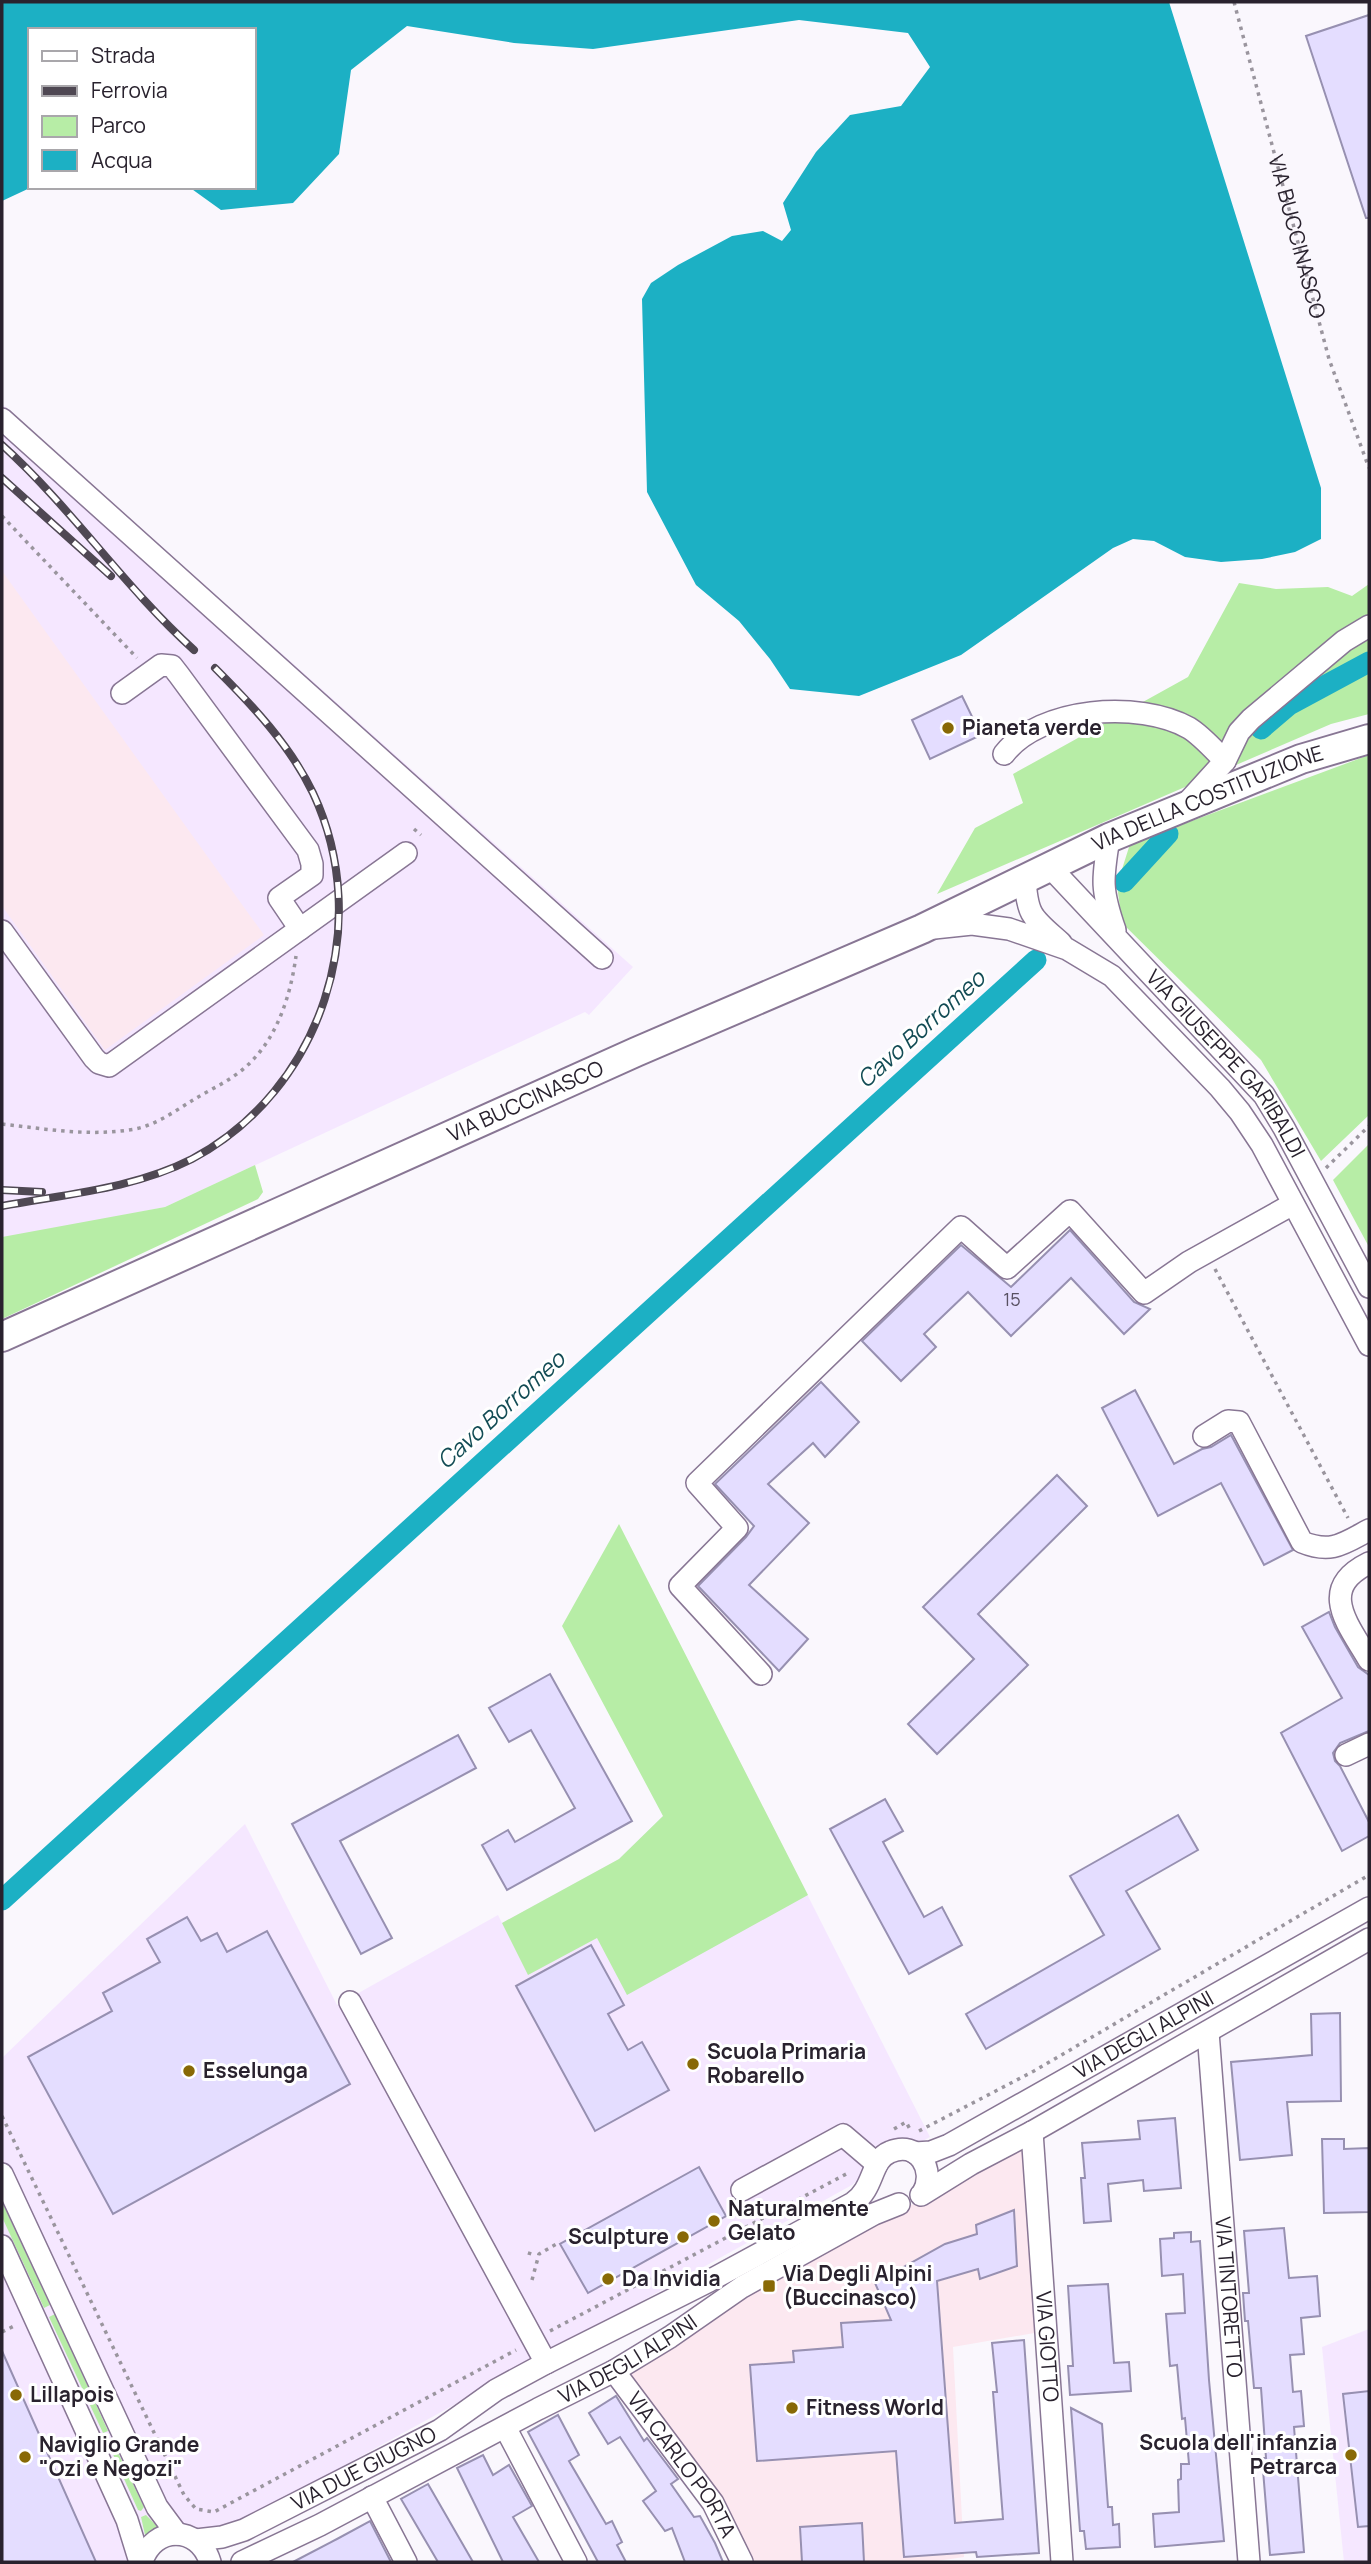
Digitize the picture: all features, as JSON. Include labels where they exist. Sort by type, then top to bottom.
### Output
[{"type":"main road","name":"VIA DELLA COSTITUZIONE","points":[[1037,872],[1109,838],[1301,759],[1369,739]]},
{"type":"main road","name":"VIA BUCCINASCO","points":[[2,1338],[636,1052],[922,929],[1037,872]]},
{"type":"street","points":[[2,419],[602,958]]},
{"type":"street","points":[[1185,806],[1225,761],[1239,733],[1251,719],[1342,642],[1369,626]]},
{"type":"street","points":[[122,693],[161,665],[172,666],[308,850],[312,875],[279,898],[300,929]]},
{"type":"street","points":[[1004,754],[1025,734],[1049,722],[1073,714],[1110,713],[1162,718],[1189,729],[1225,761]]},
{"type":"street","points":[[1109,838],[1103,892],[1118,939]]},
{"type":"street","points":[[2,931],[94,1058],[99,1063],[110,1066],[406,853]]},
{"type":"street","points":[[1037,872],[1027,903],[1033,918],[1067,949]]},
{"type":"street","name":"VIA GIUSEPPE GARIBALDI","points":[[1037,872],[1118,939],[1264,1095],[1369,1287]]},
{"type":"street","points":[[922,929],[972,924],[1009,929],[1067,949]]},
{"type":"street","name":"VIA GIUSEPPE GARIBALDI","points":[[1067,949],[1112,976],[1240,1112],[1262,1145],[1369,1345]]},
{"type":"street","points":[[761,1674],[680,1587],[737,1528],[697,1483],[961,1227],[1007,1268],[1070,1212],[1144,1293],[1206,1253],[1293,1204]]},
{"type":"street","points":[[1204,1436],[1228,1421],[1239,1422],[1302,1542],[1326,1549],[1341,1545],[1369,1530]]},
{"type":"street","points":[[1369,1563],[1354,1573],[1339,1593],[1340,1607],[1369,1660]]},
{"type":"street","points":[[1346,1755],[1369,1744]]},
{"type":"street","name":"VIA DEGLI ALPINI","points":[[915,2153],[931,2152],[949,2145],[1369,1908]]},
{"type":"street","points":[[742,2190],[843,2135],[871,2163],[874,2181],[882,2197],[899,2204],[916,2200],[971,2164],[1032,2132],[1369,1939]]},
{"type":"street","name":"VIA DEGLI ALPINI","points":[[350,2002],[546,2363]]},
{"type":"street","name":"VIA TINTORETTO","points":[[1208,2032],[1249,2562]]},
{"type":"street","name":"VIA GIOTTO","points":[[1032,2132],[1062,2562]]},
{"type":"street","points":[[871,2163],[898,2150],[915,2153],[927,2167],[927,2185],[923,2193]]},
{"type":"street","name":"VIA DEGLI ALPINI","points":[[521,2377],[709,2281],[853,2203],[866,2192],[871,2163]]},
{"type":"street","points":[[2,2174],[157,2507],[187,2537],[202,2546],[210,2562]]},
{"type":"street","name":"VIA DEGLI ALPINI","points":[[538,2409],[614,2371],[670,2337],[742,2287],[874,2214],[899,2204]]},
{"type":"street","points":[[2,2246],[127,2520],[141,2562]]},
{"type":"street","name":"VIA CARLO PORTA","points":[[614,2371],[713,2503],[742,2562]]},
{"type":"street","name":"VIA DUE GIUGNO","points":[[141,2562],[153,2542],[164,2536],[222,2536],[244,2530],[440,2430],[496,2390],[521,2377]]},
{"type":"street","name":"VIA DUE GIUGNO","points":[[242,2562],[320,2525],[538,2409]]},
{"type":"street","points":[[505,2427],[576,2562]]},
{"type":"street","points":[[372,2497],[405,2562]]},
{"type":"path","name":"VIA BUCCINASCO","points":[[1234,2],[1329,359],[1369,468]]},
{"type":"path","points":[[2,516],[150,673]]},
{"type":"path","points":[[406,853],[397,845],[436,809]]},
{"type":"path","points":[[414,829],[421,835]]},
{"type":"path","points":[[2,1124],[72,1132],[111,1132],[138,1128],[161,1119],[236,1075],[258,1053],[281,1017],[291,990],[300,929]]},
{"type":"path","points":[[1313,1182],[1369,1126]]},
{"type":"path","points":[[1206,1253],[1350,1521]]},
{"type":"path","points":[[2,2116],[184,2495],[197,2509],[214,2512],[533,2340],[871,2163],[871,2142],[906,2122],[912,2134],[1034,2071],[1369,1875]]},
{"type":"path","points":[[532,2280],[540,2254],[559,2242]]},
{"type":"path","points":[[2,2332],[19,2323]]},
{"type":"shaded area","points":[[2,404],[633,967],[589,1015],[585,1012],[165,1207],[2,1239]]},
{"type":"shaded area","points":[[2,571],[264,935],[105,1050],[2,906]]},
{"type":"shaded area","points":[[733,1748],[930,2137],[864,2174],[852,2185],[202,2544],[180,2533],[138,2562],[2,2562],[2,2058],[245,1824],[337,2005],[498,1915],[502,1923],[619,1859]]},
{"type":"shaded area","points":[[1028,2138],[1040,2332],[953,2347],[964,2557],[930,2562],[747,2562],[619,2371],[901,2207],[915,2204]]},
{"type":"shaded area","name":"Scuola dell'infanzia Petrarca","points":[[1369,2329],[1369,2562],[1344,2562],[1322,2347]]},
{"type":"green space","points":[[1239,583],[1276,589],[1328,587],[1352,596],[1369,584],[1369,714],[1331,724],[937,894],[975,828],[1023,803],[1013,774],[1188,677]]},
{"type":"green space","points":[[1369,755],[1369,1115],[1321,1161],[1261,1060],[1122,923],[1117,885],[1130,844]]},
{"type":"green space","points":[[1369,1144],[1369,1247],[1333,1180]]},
{"type":"green space","points":[[255,1165],[263,1192],[258,1199],[2,1319],[2,1237],[165,1207]]},
{"type":"green space","points":[[619,1524],[808,1895],[627,1995],[597,1938],[528,1975],[502,1923],[619,1859],[663,1816],[562,1626]]},
{"type":"green space","points":[[2,2202],[50,2305],[44,2308],[2,2217]]},
{"type":"green space","points":[[55,2314],[108,2431],[103,2433],[49,2317]]},
{"type":"green space","points":[[112,2440],[144,2507],[141,2511],[138,2510],[107,2441]]},
{"type":"green space","points":[[146,2515],[165,2534],[147,2544],[141,2517]]},
{"type":"water","points":[[2,2],[1169,2],[1321,488],[1321,539],[1295,552],[1262,559],[1221,562],[1185,557],[1154,541],[1133,539],[1113,548],[961,655],[859,696],[790,689],[739,621],[696,585],[647,492],[642,299],[651,283],[732,236],[763,231],[782,241],[791,230],[783,203],[816,152],[850,115],[901,106],[930,67],[908,33],[799,20],[593,49],[514,43],[407,26],[351,70],[339,154],[293,203],[221,210],[192,189],[256,189],[256,28],[28,28],[28,189],[2,201]]},
{"type":"building","points":[[1369,15],[1369,218],[1366,218],[1306,36]]},
{"type":"building","points":[[962,696],[981,735],[930,759],[912,720]]},
{"type":"building","points":[[1070,1230],[1134,1302],[1150,1309],[1124,1334],[1071,1278],[1011,1336],[968,1292],[924,1334],[936,1347],[901,1381],[862,1341],[961,1245],[1011,1287]]},
{"type":"building","points":[[821,1382],[859,1422],[825,1457],[813,1443],[768,1484],[809,1523],[749,1585],[808,1639],[779,1671],[698,1586],[754,1526],[715,1484]]},
{"type":"building","points":[[1135,1390],[1174,1464],[1231,1435],[1293,1550],[1264,1565],[1221,1483],[1158,1516],[1102,1408]]},
{"type":"building","points":[[1057,1475],[1087,1506],[978,1614],[1028,1665],[937,1754],[908,1724],[974,1659],[923,1607]]},
{"type":"building","points":[[1329,1612],[1358,1667],[1369,1675],[1369,1731],[1340,1743],[1333,1753],[1369,1822],[1369,1836],[1342,1851],[1281,1733],[1342,1698],[1302,1627]]},
{"type":"building","points":[[550,1674],[632,1821],[507,1890],[482,1845],[508,1830],[515,1842],[575,1808],[531,1730],[509,1742],[489,1708]]},
{"type":"building","points":[[458,1735],[476,1768],[340,1841],[392,1938],[361,1954],[292,1824]]},
{"type":"building","points":[[885,1799],[903,1831],[883,1842],[924,1917],[942,1907],[962,1945],[909,1974],[830,1829]]},
{"type":"building","points":[[1178,1815],[1198,1850],[1126,1891],[1160,1949],[986,2049],[966,2014],[1104,1935],[1070,1876]]},
{"type":"building","name":"Esselunga","points":[[187,1917],[201,1941],[217,1933],[227,1952],[267,1931],[350,2084],[113,2214],[28,2057],[112,2011],[103,1993],[160,1962],[147,1939]]},
{"type":"building","points":[[591,1945],[624,2005],[608,2014],[628,2050],[642,2042],[669,2090],[595,2131],[516,1986]]},
{"type":"building","points":[[1340,2013],[1341,2101],[1287,2102],[1292,2155],[1240,2160],[1231,2062],[1312,2055],[1311,2014]]},
{"type":"building","points":[[1175,2118],[1181,2188],[1144,2191],[1143,2180],[1108,2184],[1111,2221],[1084,2223],[1081,2178],[1085,2178],[1082,2143],[1140,2139],[1138,2121]]},
{"type":"building","points":[[1322,2139],[1344,2139],[1344,2149],[1369,2148],[1369,2212],[1324,2213]]},
{"type":"building","points":[[699,2167],[726,2216],[588,2293],[560,2244]]},
{"type":"building","points":[[1014,2210],[1017,2266],[980,2279],[978,2269],[937,2281],[955,2523],[1003,2519],[992,2343],[1024,2340],[1039,2553],[977,2557],[976,2552],[904,2557],[896,2451],[757,2461],[750,2365],[794,2362],[793,2351],[843,2347],[841,2323],[891,2320],[875,2283],[945,2244],[977,2234],[976,2225]]},
{"type":"building","points":[[1284,2228],[1289,2278],[1317,2276],[1320,2316],[1301,2318],[1304,2354],[1290,2355],[1293,2392],[1301,2391],[1304,2426],[1294,2427],[1304,2552],[1270,2555],[1262,2458],[1266,2458],[1261,2388],[1254,2388],[1248,2321],[1245,2321],[1243,2293],[1249,2293],[1244,2231]]},
{"type":"building","points":[[1191,2232],[1191,2242],[1200,2241],[1209,2380],[1224,2541],[1155,2547],[1153,2514],[1179,2512],[1178,2480],[1181,2479],[1181,2464],[1189,2464],[1177,2365],[1170,2366],[1166,2314],[1185,2313],[1183,2274],[1162,2276],[1160,2239],[1174,2238],[1174,2233]]},
{"type":"building","points":[[1108,2284],[1114,2363],[1129,2362],[1131,2391],[1070,2395],[1068,2366],[1073,2366],[1068,2286]]},
{"type":"building","name":"Naviglio Grande \"Ozi e Negozi\"","points":[[2,2351],[96,2562],[2,2562]]},
{"type":"building","points":[[1369,2391],[1369,2526],[1358,2527],[1343,2394]]},
{"type":"building","points":[[616,2396],[644,2441],[647,2438],[678,2479],[671,2484],[694,2517],[700,2516],[723,2562],[685,2562],[672,2528],[665,2531],[643,2501],[656,2491],[620,2437],[608,2444],[589,2413]]},
{"type":"building","points":[[1071,2408],[1102,2424],[1108,2507],[1112,2507],[1113,2525],[1119,2524],[1120,2547],[1086,2549],[1084,2531],[1080,2531]]},
{"type":"building","points":[[558,2415],[579,2455],[569,2461],[606,2524],[612,2521],[622,2542],[617,2545],[626,2562],[598,2562],[528,2432]]},
{"type":"building","points":[[483,2455],[493,2475],[509,2465],[532,2506],[513,2517],[539,2562],[503,2562],[457,2468]]},
{"type":"building","points":[[428,2484],[473,2562],[438,2562],[401,2499]]},
{"type":"building","points":[[370,2521],[391,2562],[293,2562],[337,2539]]},
{"type":"building","points":[[862,2523],[864,2562],[802,2562],[800,2527]]},
{"type":"waterway","name":"Cavo Borromeo","points":[[1261,729],[1289,705],[1369,662]]},
{"type":"waterway","name":"Cavo Borromeo","points":[[1124,882],[1168,834]]},
{"type":"waterway","name":"Cavo Borromeo","points":[[2,1900],[1036,960]]},
{"type":"railway","points":[[2,445],[52,495],[144,600],[194,650]]},
{"type":"railway","points":[[2,478],[111,576]]},
{"type":"railway","points":[[2,1206],[123,1184],[192,1159],[237,1129],[274,1091],[304,1048],[324,1000],[336,949],[339,896],[331,844],[313,793],[293,758],[256,711],[215,668]]},
{"type":"railway","points":[[2,1190],[42,1192]]},
{"type":"place","name":"Pianeta verde","points":[[948,728]]},
{"type":"place","name":"Scuola Primaria Robarello","points":[[693,2064]]},
{"type":"place","name":"Esselunga","points":[[189,2071]]},
{"type":"place","name":"Naturalmente Gelato","points":[[714,2221]]},
{"type":"place","name":"Sculpture","points":[[683,2237]]},
{"type":"place","name":"Da Invidia","points":[[608,2279]]},
{"type":"place","name":"Via Degli Alpini (Buccinasco)","points":[[769,2286]]},
{"type":"place","name":"Lillapois","points":[[16,2395]]},
{"type":"place","name":"Fitness World","points":[[792,2408]]},
{"type":"place","name":"Scuola dell'infanzia Petrarca","points":[[1351,2455]]},
{"type":"place","name":"Naviglio Grande \"Ozi e Negozi\"","points":[[25,2457]]}]
